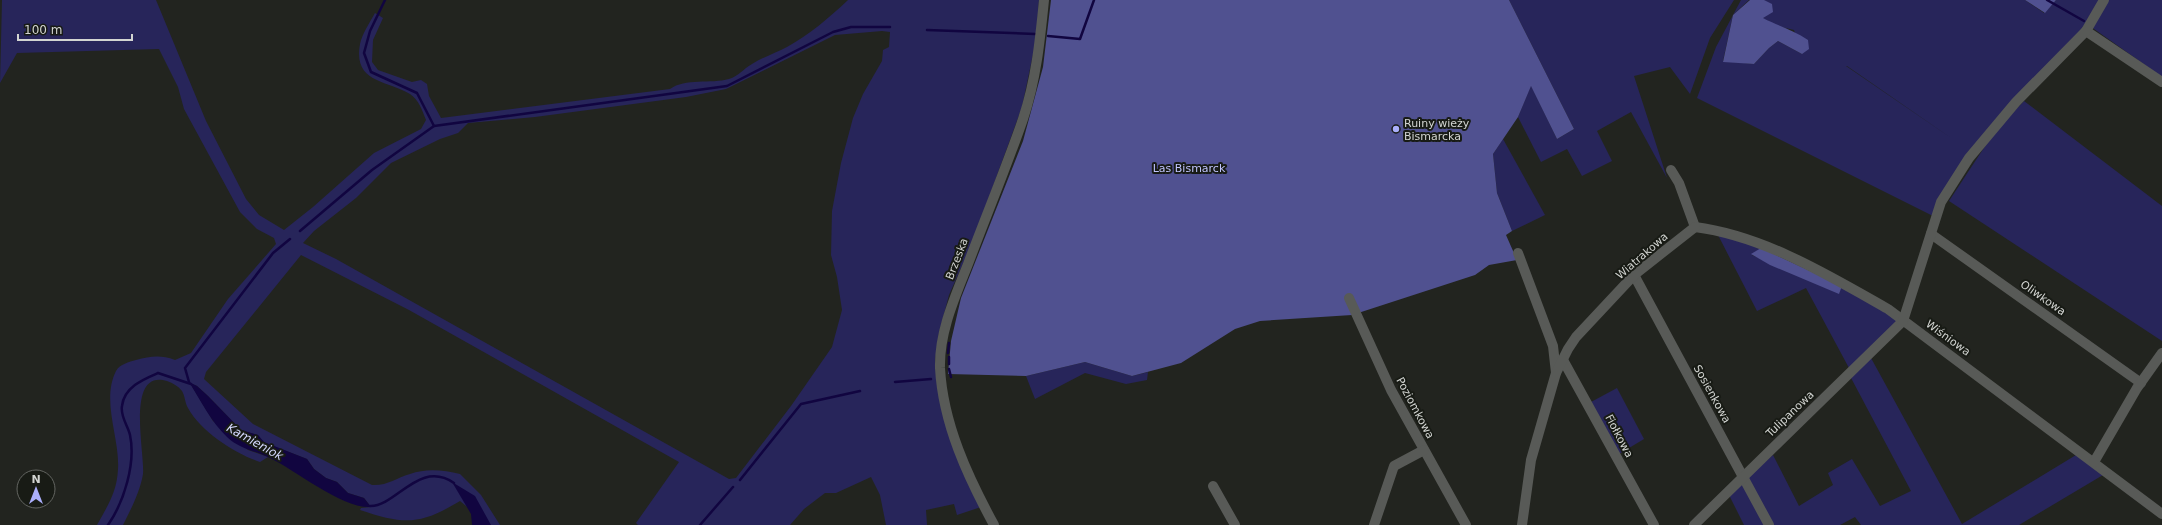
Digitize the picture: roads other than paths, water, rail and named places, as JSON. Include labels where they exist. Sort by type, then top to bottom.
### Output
[{"type":"street","name":"Brzeska","points":[[994,525],[969,474],[952,432],[942,383],[940,357],[949,316],[1023,118],[1036,73],[1044,0]]},
{"type":"street","points":[[1903,321],[1941,202],[1969,158],[2016,102],[2086,31],[2104,0]]},
{"type":"street","points":[[2086,31],[2162,82]]},
{"type":"street","points":[[1671,170],[1679,183],[1695,227]]},
{"type":"street","name":"Wiatrakowa","points":[[1522,525],[1531,460],[1556,373],[1568,349],[1576,337],[1634,275],[1695,227]]},
{"type":"street","name":"Wiśniowa","points":[[1695,227],[1717,230],[1780,252],[1888,309],[1903,321],[1928,337],[2162,514]]},
{"type":"street","name":"Oliwkowa","points":[[1930,234],[2141,383]]},
{"type":"street","name":"Wiatrakowa","points":[[1518,253],[1553,346],[1556,373]]},
{"type":"street","name":"Sosienkowa","points":[[1634,275],[1770,525]]},
{"type":"street","name":"Poziomkowa","points":[[1349,298],[1391,390],[1466,525]]},
{"type":"street","name":"Tulipanowa","points":[[1694,525],[1903,321]]},
{"type":"street","points":[[1553,346],[1568,349]]},
{"type":"street","points":[[2094,462],[2141,383],[2162,353]]},
{"type":"street","name":"Fiołkowa","points":[[1563,360],[1654,525]]},
{"type":"street","points":[[1374,525],[1394,466],[1424,450]]},
{"type":"street","points":[[1213,486],[1235,525]]},
{"type":"water","points":[[189,382],[197,386],[208,396],[241,430],[258,435],[264,442],[307,459],[314,469],[326,478],[337,482],[348,493],[364,498],[371,507],[359,506],[347,502],[319,488],[268,457],[241,447],[231,441],[211,418]]},
{"type":"water","points":[[452,482],[475,496],[491,525],[472,525],[471,514]]},
{"type":"waterway","points":[[300,231],[372,170],[434,126],[417,93],[371,72],[364,53],[370,31],[385,0]]},
{"type":"waterway","points":[[1048,36],[1080,39],[1094,0]]},
{"type":"waterway","points":[[2047,0],[2084,21]]},
{"type":"waterway","points":[[434,126],[727,86],[833,32],[851,27],[890,27]]},
{"type":"waterway","points":[[927,30],[1035,34]]},
{"type":"waterway","points":[[189,382],[185,368],[273,253],[290,239]]},
{"type":"waterway","points":[[948,353],[949,343]]},
{"type":"waterway","points":[[949,357],[949,364]]},
{"type":"waterway","points":[[949,369],[951,377]]},
{"type":"waterway","name":"Kamieniok","points":[[108,525],[114,516],[124,494],[130,470],[130,435],[122,410],[126,394],[136,385],[158,373],[191,384]]},
{"type":"waterway","points":[[895,382],[931,379]]},
{"type":"waterway","points":[[740,480],[801,404],[860,391]]},
{"type":"waterway","name":"Kamieniok","points":[[370,506],[380,504],[419,480],[430,477],[441,477],[454,483]]},
{"type":"waterway","points":[[700,525],[733,487]]},
{"type":"place","name":"Ruiny wieży Bismarcka","points":[[1396,129]]},
{"type":"park label","name":"Las Bismarck","points":[[1189,168]]}]
